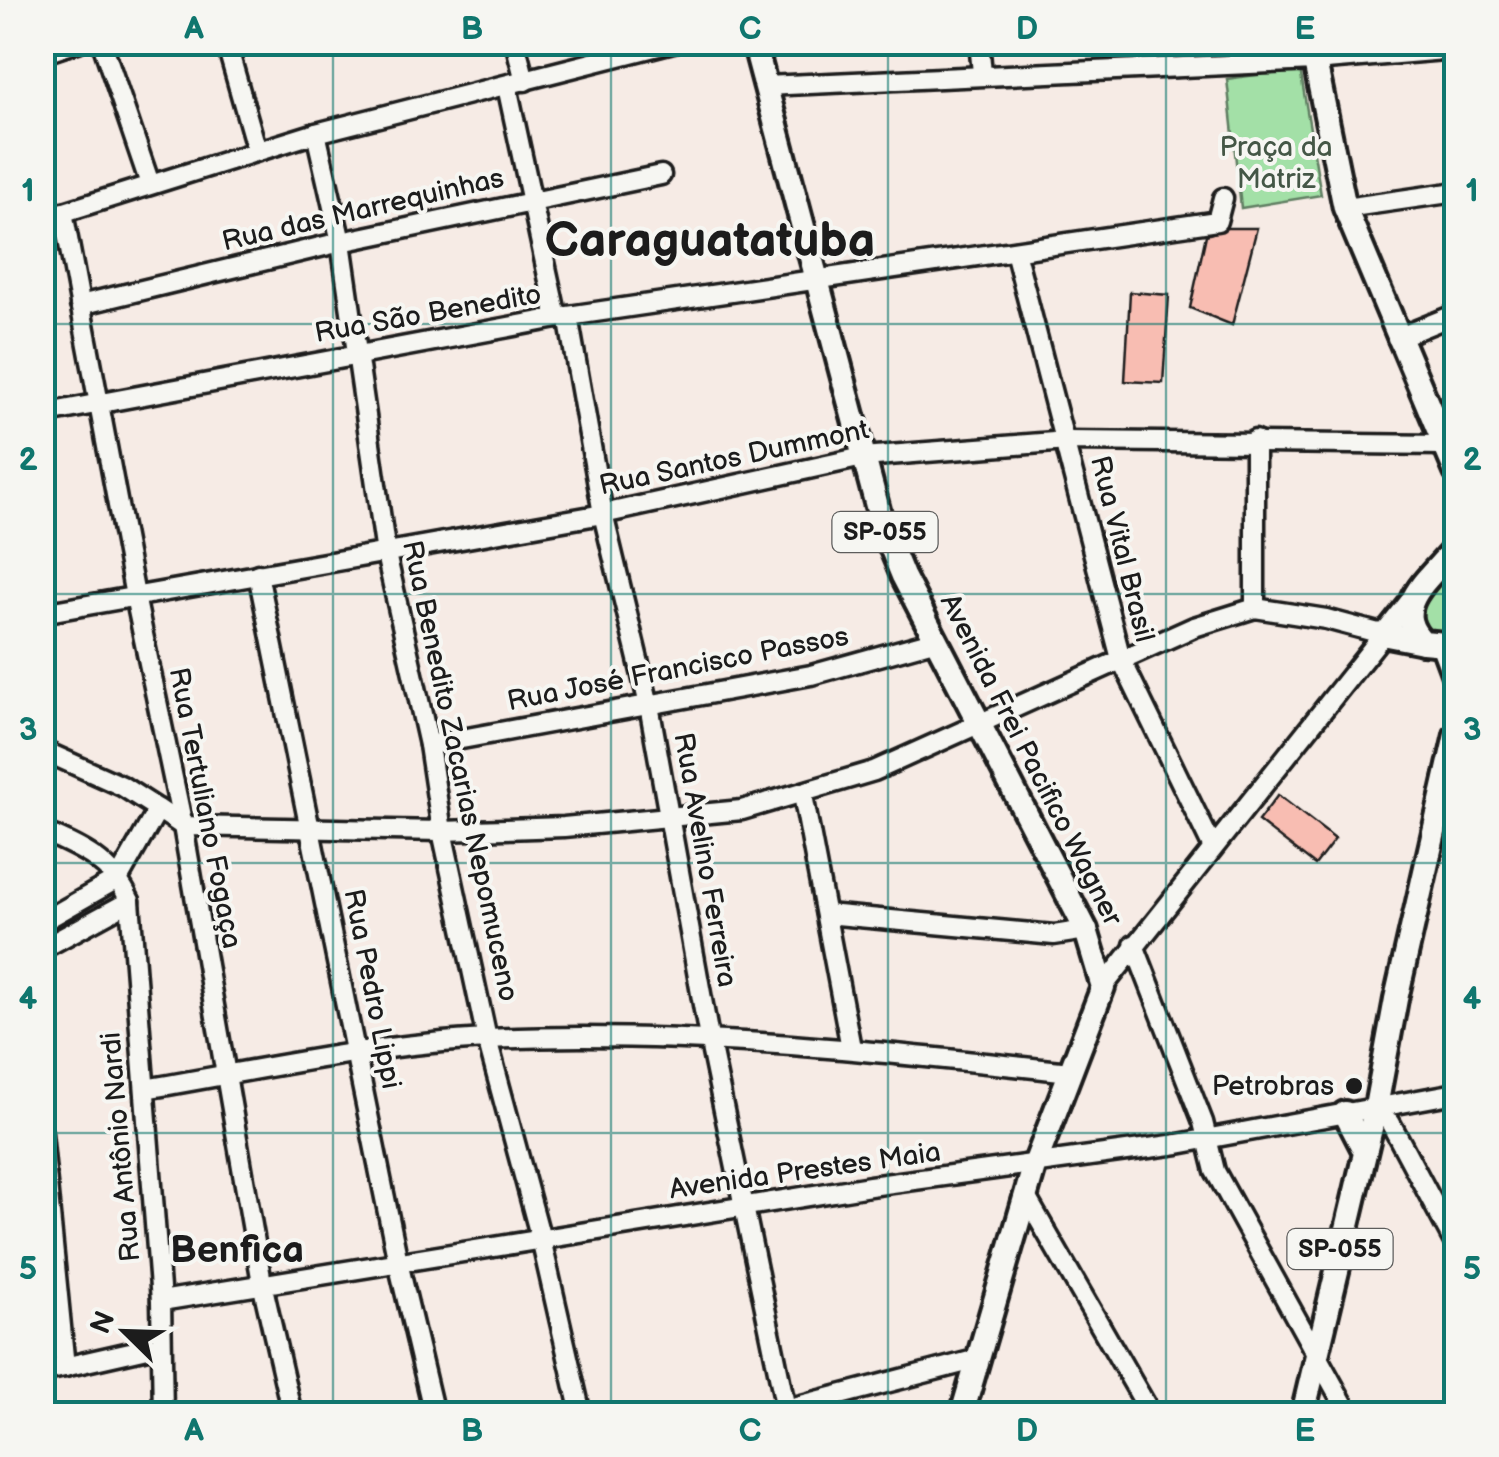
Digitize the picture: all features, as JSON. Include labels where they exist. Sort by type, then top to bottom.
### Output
[{"type":"main road","name":"Avenida Frei Pacifico Wagner","points":[[754,42],[863,457],[896,559],[1086,930],[1103,987]]},
{"type":"main road","points":[[1312,52],[1345,208],[1456,472]]},
{"type":"main road","points":[[1456,546],[1447,568],[1410,602],[1412,629],[1441,644],[1456,681]]},
{"type":"main road","points":[[1382,634],[1441,644]]},
{"type":"main road","name":"SP-055","points":[[1303,1414],[1365,1147],[1383,1114],[1396,999],[1456,735]]},
{"type":"main road","points":[[963,1414],[1034,1167],[1103,987]]},
{"type":"main road","points":[[1345,1113],[1365,1147]]},
{"type":"main road","points":[[1299,1322],[1327,1310]]},
{"type":"street","points":[[42,54],[78,42]]},
{"type":"street","name":"Rua Avelino Ferreira","points":[[515,42],[516,84],[532,200],[649,705],[709,1038],[786,1411]]},
{"type":"street","points":[[42,219],[316,133],[674,42]]},
{"type":"street","points":[[978,42],[982,73]]},
{"type":"street","points":[[1210,42],[1211,64]]},
{"type":"street","points":[[227,43],[258,151]]},
{"type":"street","points":[[765,86],[1211,64],[1312,52],[1456,49]]},
{"type":"street","points":[[104,50],[150,184]]},
{"type":"street","name":"Rua Benedito Zacarias Nepomuceno","points":[[316,133],[341,242],[386,554],[428,745],[442,831],[487,1039],[541,1238],[581,1414]]},
{"type":"street","name":"Rua das Marrequinhas","points":[[80,305],[341,242],[660,175]]},
{"type":"street","points":[[1345,208],[1456,192]]},
{"type":"street","name":"Rua São Benedito","points":[[42,414],[562,317],[1217,221],[1223,198]]},
{"type":"street","name":"Rua Tertuliano Fogaça","points":[[63,212],[135,596],[184,826],[262,1283],[292,1414]]},
{"type":"street","name":"Rua Vital Brasil","points":[[1015,251],[1121,658],[1212,846]]},
{"type":"street","points":[[1397,338],[1456,314]]},
{"type":"street","points":[[1255,440],[1255,608]]},
{"type":"street","name":"Rua Santos Dummont","points":[[42,613],[603,514],[863,457],[1066,441],[1255,440],[1445,446]]},
{"type":"street","name":"Rua Pedro Lippi","points":[[258,574],[398,1262],[434,1414]]},
{"type":"street","points":[[1103,987],[1410,602]]},
{"type":"street","points":[[42,750],[122,786],[184,826],[442,831],[564,828],[742,810],[803,795],[874,771],[1194,627],[1255,608],[1326,619],[1382,634]]},
{"type":"street","name":"Rua José Francisco Passos","points":[[428,745],[811,675],[938,640]]},
{"type":"street","points":[[803,795],[852,1048]]},
{"type":"street","points":[[42,922],[119,878],[158,809]]},
{"type":"street","points":[[42,831],[89,851],[119,878]]},
{"type":"street","name":"Rua Antônio Nardi","points":[[119,878],[130,901],[161,1301],[164,1414]]},
{"type":"street","points":[[42,948],[130,901]]},
{"type":"street","points":[[826,914],[1054,935],[1086,930]]},
{"type":"street","points":[[1134,945],[1209,1139],[1215,1171],[1350,1414]]},
{"type":"street","points":[[144,1089],[357,1054],[487,1039],[709,1038],[852,1048],[1070,1072]]},
{"type":"street","name":"Avenida Prestes Maia","points":[[1383,1114],[1456,1093]]},
{"type":"street","name":"Avenida Prestes Maia","points":[[161,1301],[744,1206],[1034,1167],[1345,1113],[1406,1113],[1456,1105]]},
{"type":"street","points":[[1383,1114],[1456,1246]]},
{"type":"street","points":[[42,1132],[64,1367]]},
{"type":"street","points":[[1026,1195],[1151,1414]]},
{"type":"street","points":[[42,1372],[161,1345]]},
{"type":"street","points":[[786,1411],[978,1359]]},
{"type":"green space","name":"Praça da Matriz","points":[[1300,69],[1321,195],[1241,208],[1227,79]]},
{"type":"green space","points":[[1452,569],[1456,571],[1456,638],[1420,627],[1416,603],[1437,577]]},
{"type":"building","points":[[1227,228],[1257,228],[1232,325],[1190,308],[1206,235]]},
{"type":"building","points":[[1130,292],[1169,295],[1163,383],[1125,381]]},
{"type":"building","points":[[1278,795],[1335,839],[1315,865],[1258,821]]},
{"type":"place","name":"Petrobras","points":[[1354,1086]]},
{"type":"district","name":"Caraguatatuba","points":[[710,241]]},
{"type":"district","name":"Benfica","points":[[237,1250]]}]
